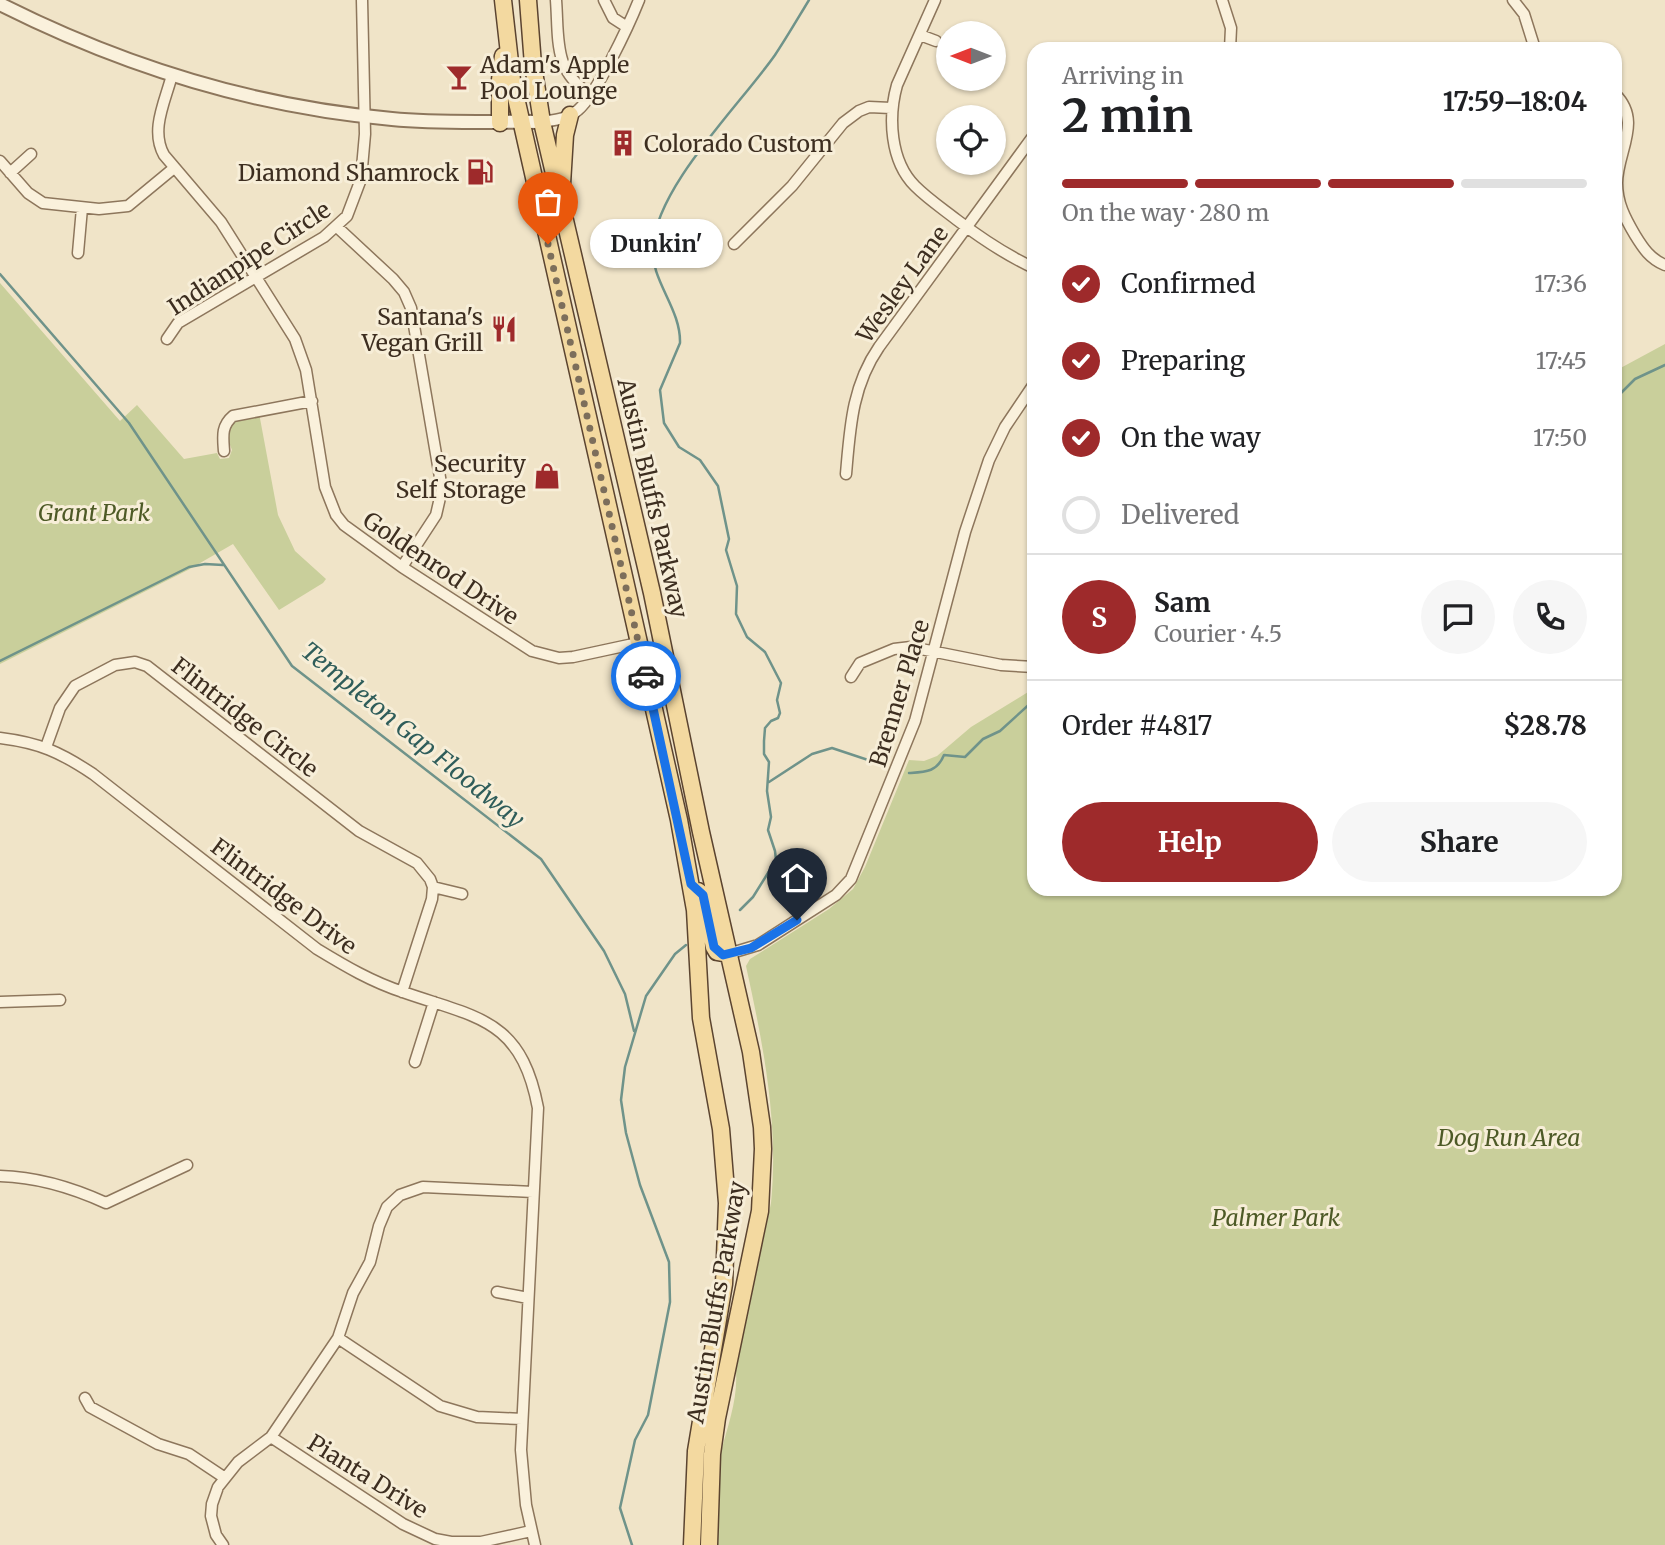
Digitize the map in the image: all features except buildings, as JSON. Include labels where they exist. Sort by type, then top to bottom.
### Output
[{"type":"main road","name":"Austin Bluffs Parkway","points":[[503,0],[506,44],[521,122],[695,910],[701,1018],[721,1129],[727,1203],[724,1284],[696,1451],[692,1545]]},
{"type":"main road","name":"Austin Bluffs Parkway","points":[[528,0],[541,122],[652,593],[751,1052],[763,1149],[760,1211],[712,1454],[709,1545]]},
{"type":"main road","points":[[500,123],[500,80],[506,44]]},
{"type":"main road","points":[[562,207],[563,147],[570,115]]},
{"type":"main road","points":[[691,884],[703,895],[714,947],[718,952],[728,954]]},
{"type":"street","name":"Indianpipe Circle","points":[[167,339],[178,323],[324,237],[337,227],[352,206],[361,178],[365,116],[362,0]]},
{"type":"street","points":[[556,0],[564,68],[572,80],[590,94]]},
{"type":"street","points":[[604,0],[613,18],[627,27]]},
{"type":"street","points":[[0,4],[91,46],[172,75],[269,101],[365,116],[428,122],[500,123],[541,122],[570,115],[580,109],[627,27],[639,0]]},
{"type":"street","points":[[935,0],[897,85],[891,108],[894,141],[907,176],[914,186],[996,250],[1027,265]]},
{"type":"street","points":[[1222,0],[1231,28],[1230,42]]},
{"type":"street","points":[[1517,1],[1530,26],[1533,42]]},
{"type":"street","points":[[920,35],[936,41]]},
{"type":"street","name":"Goldenrod Drive","points":[[172,75],[156,135],[158,145],[174,168],[221,222],[298,347],[312,401],[326,487],[336,515],[352,532],[402,567],[532,651],[546,656],[573,657],[638,643]]},
{"type":"street","points":[[1622,103],[1629,121],[1629,132],[1622,158]]},
{"type":"street","points":[[734,244],[792,186],[843,123],[869,107],[891,108]]},
{"type":"street","name":"Wesley Lane","points":[[846,474],[853,405],[865,369],[1027,145]]},
{"type":"street","points":[[10,173],[31,154]]},
{"type":"street","points":[[0,161],[28,193],[43,203],[82,208],[109,209],[128,206],[174,168]]},
{"type":"street","points":[[78,253],[82,208]]},
{"type":"street","points":[[1622,212],[1643,249],[1657,262],[1665,265]]},
{"type":"street","points":[[337,227],[404,292],[414,323],[442,489],[436,515],[402,567]]},
{"type":"street","name":"Brenner Place","points":[[728,954],[758,945],[836,895],[851,879],[915,721],[965,532],[989,460],[1027,395]]},
{"type":"street","points":[[224,451],[223,430],[233,416],[312,401]]},
{"type":"street","points":[[851,677],[860,663],[894,649],[911,647],[1001,665],[1027,667]]},
{"type":"street","name":"Flintridge Circle","points":[[46,747],[61,708],[75,686],[115,665],[135,662],[147,666],[359,831],[418,863],[433,887]]},
{"type":"street","name":"Flintridge Drive","points":[[0,738],[46,747],[93,774],[317,949],[345,967],[402,992],[485,1020],[502,1033],[518,1051],[527,1068],[538,1108],[522,1419],[522,1469],[535,1545]]},
{"type":"street","points":[[402,992],[432,899],[433,887],[462,894]]},
{"type":"street","points":[[0,1002],[60,1000]]},
{"type":"street","points":[[415,1062],[434,1002]]},
{"type":"street","points":[[0,1175],[40,1179],[76,1189],[106,1203],[187,1165]]},
{"type":"street","points":[[222,1545],[211,1516],[214,1496],[238,1462],[271,1437],[338,1338],[353,1293],[375,1250],[382,1215],[394,1199],[423,1187],[533,1192]]},
{"type":"street","points":[[497,1292],[528,1298]]},
{"type":"street","points":[[338,1338],[440,1406],[477,1417],[522,1419]]},
{"type":"street","points":[[85,1398],[90,1407],[158,1444],[189,1454],[225,1478]]},
{"type":"street","name":"Pianta Drive","points":[[271,1437],[403,1524],[435,1539],[481,1542],[531,1531]]},
{"type":"green space","name":"Grant Park","points":[[0,283],[120,421],[137,405],[184,459],[217,453],[220,459],[229,458],[232,450],[227,437],[230,423],[241,416],[259,413],[278,515],[295,551],[326,579],[323,583],[279,610],[233,544],[188,570],[0,664]]},
{"type":"green space","name":"Palmer Park","points":[[1665,344],[1665,1545],[718,1545],[719,1462],[734,1402],[736,1371],[771,1203],[773,1173],[768,1083],[746,966],[750,959],[829,909],[853,889],[865,867],[909,760],[924,761],[937,756],[971,727],[1027,693],[1027,896],[1622,896],[1622,367]]},
{"type":"waterway","name":"Templeton Gap Floodway","points":[[740,910],[753,897],[776,860],[768,830],[771,817],[767,791],[769,762],[764,754],[764,741],[765,728],[778,718],[780,713],[777,700],[781,683],[765,652],[747,637],[736,614],[737,586],[726,550],[729,539],[718,486],[700,460],[679,447],[664,423],[660,390],[680,343],[676,318],[656,271],[653,247],[668,199],[684,173],[775,55],[809,0]]},
{"type":"waterway","name":"Templeton Gap Floodway","points":[[0,274],[129,423],[292,666],[541,859],[604,951],[625,994],[634,1031]]},
{"type":"waterway","points":[[1622,392],[1635,379],[1665,365]]},
{"type":"waterway","points":[[0,661],[189,567],[223,565]]},
{"type":"waterway","name":"Templeton Gap Floodway","points":[[909,773],[934,768],[944,755],[965,757],[983,739],[1000,731],[1027,706]]},
{"type":"waterway","name":"Templeton Gap Floodway","points":[[769,782],[812,754],[832,748],[880,764]]},
{"type":"waterway","name":"Templeton Gap Floodway","points":[[632,1545],[620,1508],[635,1440],[648,1415],[670,1302],[669,1262],[640,1185],[626,1133],[621,1100],[625,1067],[646,996],[675,954],[686,945]]},
{"type":"way so far","points":[[548,244],[646,676]]},
{"type":"place","name":"Adam's Apple Pool Lounge","points":[[459,77]]},
{"type":"place","name":"Colorado Custom","points":[[623,143]]},
{"type":"place","name":"Diamond Shamrock","points":[[480,172]]},
{"type":"place","name":"Dunkin'","points":[[548,244]]},
{"type":"place","name":"Santana's Vegan Grill","points":[[504,329]]},
{"type":"place","name":"Security Self Storage","points":[[547,476]]},
{"type":"route","points":[[646,676],[691,884],[703,895],[714,947],[723,955],[751,948],[797,920]]},
{"type":"park label","name":"Dog Run Area","points":[[1509,1137]]}]
